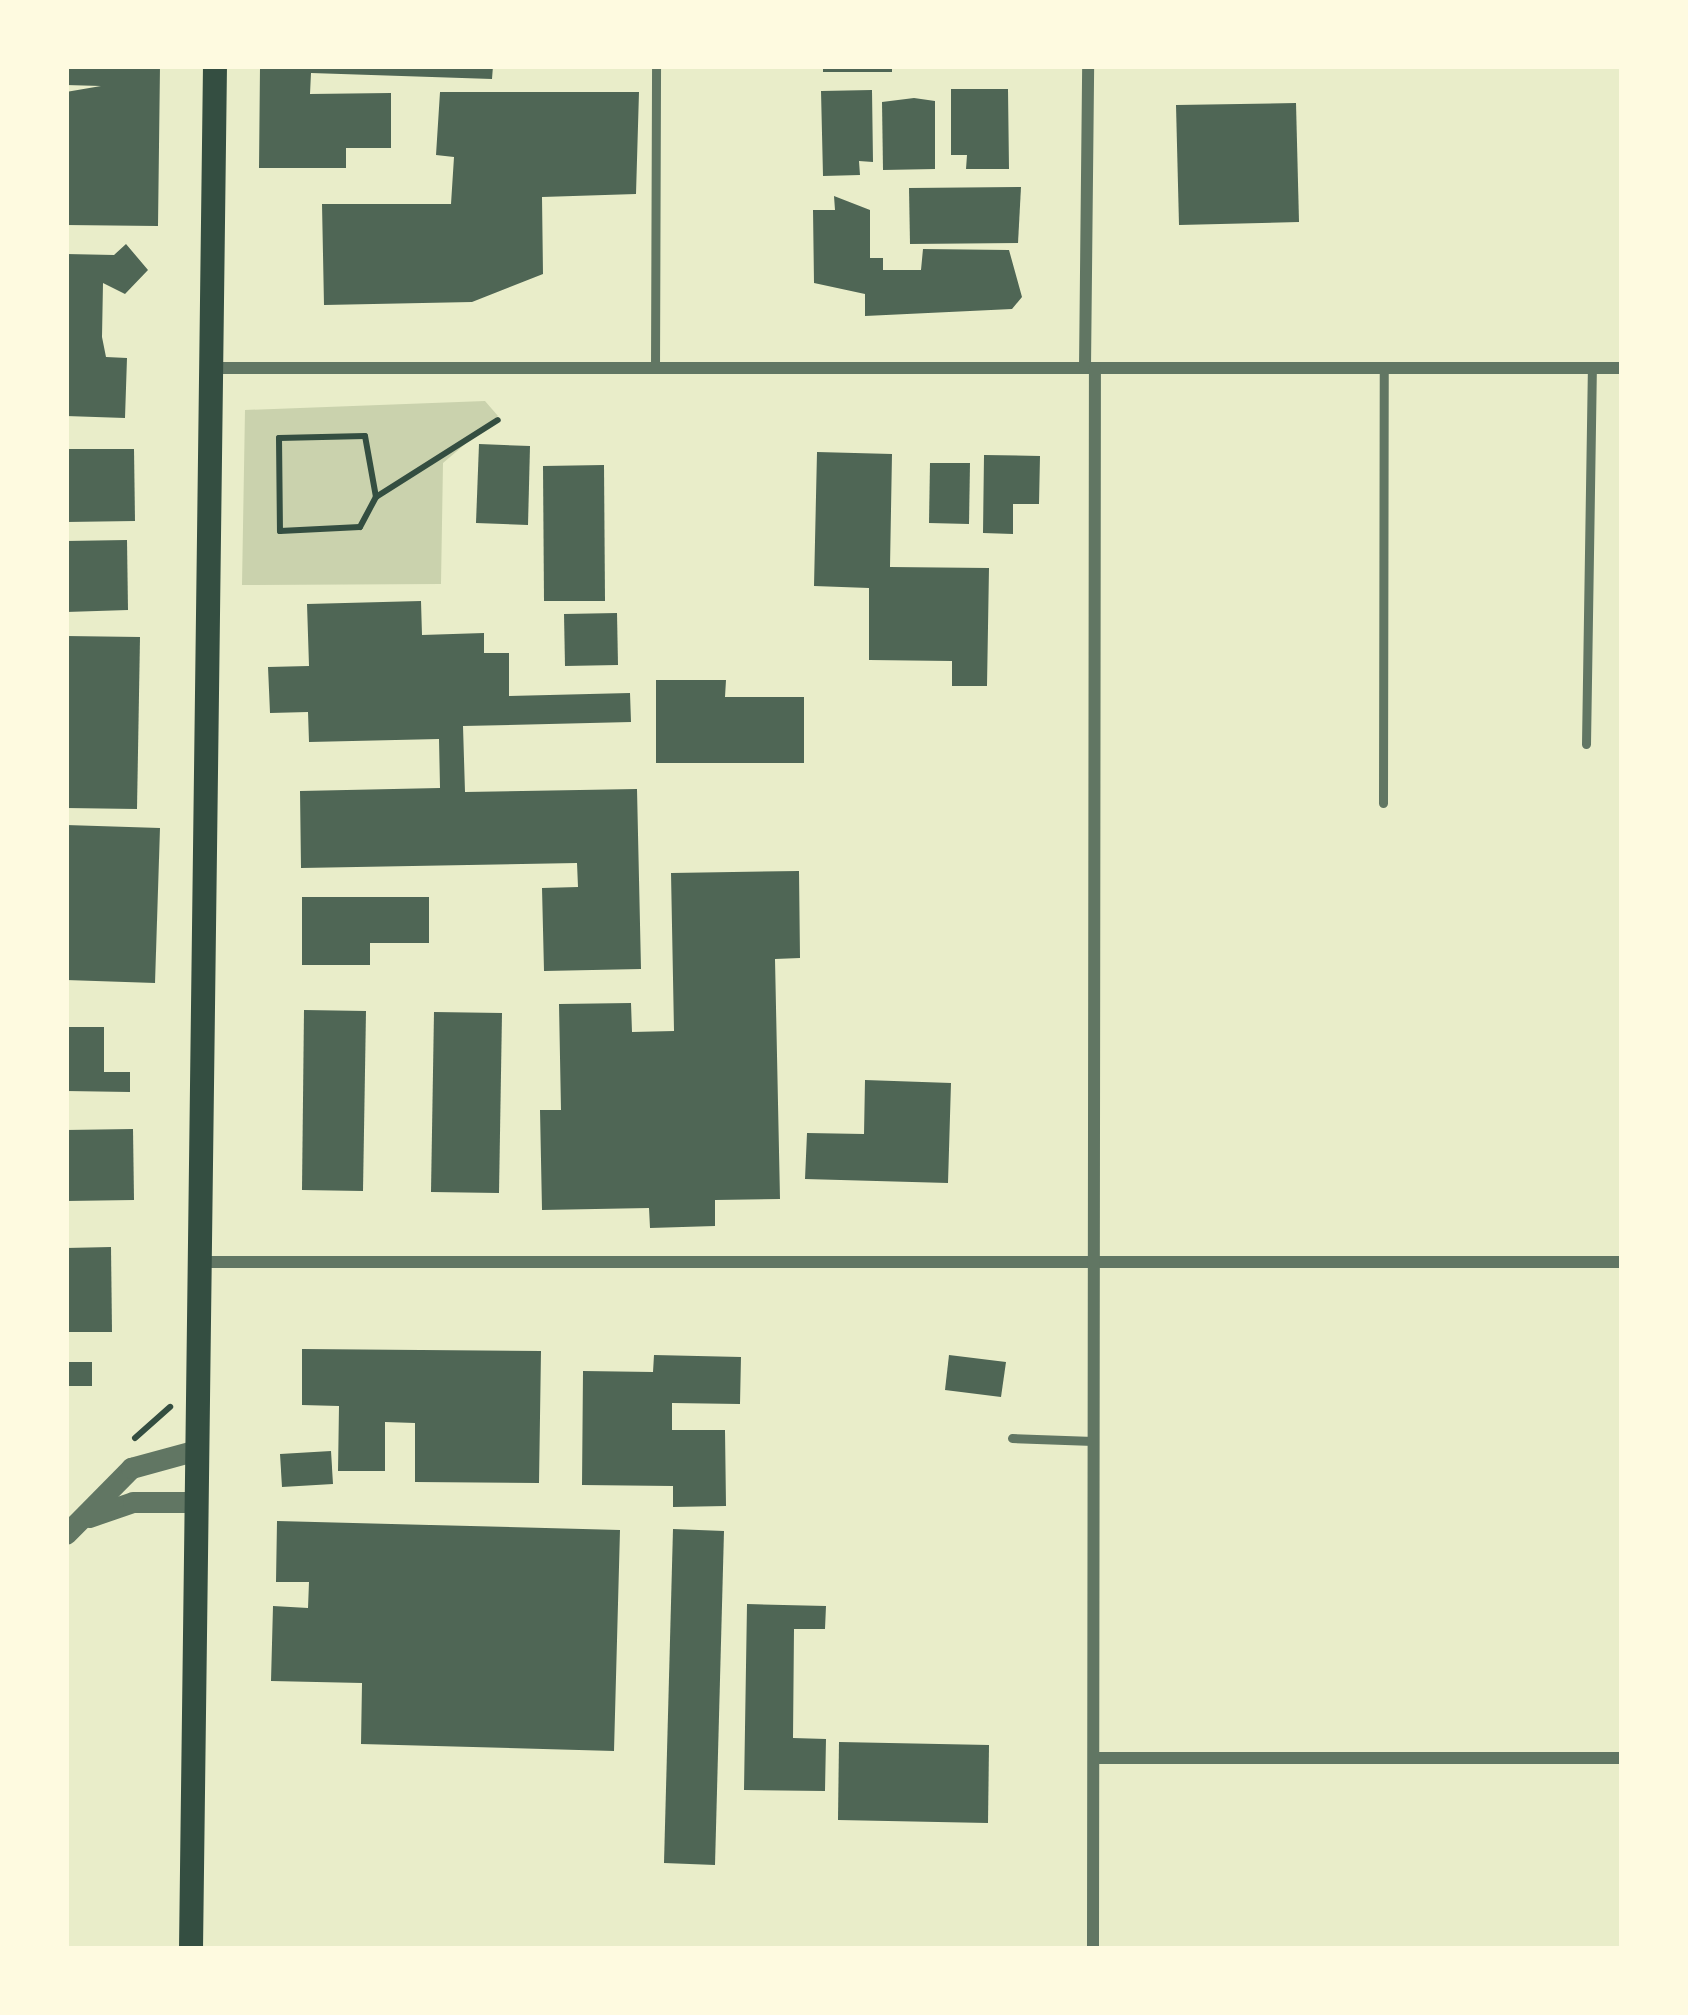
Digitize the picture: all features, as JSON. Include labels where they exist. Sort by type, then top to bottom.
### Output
[{"type":"main road","points":[[191,1949],[193,1451],[215,66]]},
{"type":"street","points":[[1088,66],[1093,1949]]},
{"type":"street","points":[[211,368],[1622,368]]},
{"type":"street","points":[[196,1262],[1622,1262]]},
{"type":"street","points":[[72,1528],[131,1468],[193,1451]]},
{"type":"street","points":[[72,1528],[133,1502],[193,1502]]},
{"type":"street","points":[[1094,1759],[1622,1758]]},
{"type":"lane","points":[[655,369],[656,66]]},
{"type":"lane","points":[[1383,803],[1384,368]]},
{"type":"lane","points":[[1586,744],[1592,368]]},
{"type":"lane","points":[[1012,1438],[1093,1441]]},
{"type":"path","points":[[376,497],[365,436],[279,438],[280,530],[360,527],[376,497],[498,420]]},
{"type":"green space","points":[[485,401],[498,416],[443,463],[441,584],[242,585],[245,410]]},
{"type":"building","points":[[66,66],[160,66],[158,226],[66,225],[66,92],[101,86],[66,85]]},
{"type":"building","points":[[260,66],[493,66],[492,79],[311,73],[310,94],[391,93],[391,148],[346,148],[346,168],[259,168]]},
{"type":"building","points":[[823,66],[892,66],[892,72],[823,72]]},
{"type":"building","points":[[951,89],[1008,89],[1009,169],[966,169],[967,155],[951,155]]},
{"type":"building","points":[[872,90],[873,162],[859,161],[860,175],[823,176],[821,91]]},
{"type":"building","points":[[440,92],[639,92],[636,194],[542,197],[543,274],[472,302],[324,305],[322,204],[451,204],[454,157],[436,155]]},
{"type":"building","points":[[935,101],[935,169],[883,170],[882,102]]},
{"type":"building","points":[[1296,103],[1299,222],[1179,225],[1176,105]]},
{"type":"building","points":[[1021,187],[1018,243],[910,244],[909,188]]},
{"type":"building","points":[[834,196],[870,210],[870,258],[883,258],[883,270],[921,270],[923,249],[1009,250],[1022,297],[1012,309],[865,316],[865,294],[814,283],[813,210],[835,210]]},
{"type":"building","points":[[126,244],[148,270],[125,294],[103,283],[102,337],[106,357],[127,358],[125,418],[66,416],[66,254],[114,255]]},
{"type":"building","points":[[479,444],[530,446],[528,525],[476,523]]},
{"type":"building","points":[[66,449],[134,449],[135,521],[66,522]]},
{"type":"building","points":[[817,452],[892,454],[890,567],[989,568],[987,686],[952,686],[952,661],[869,660],[869,588],[814,586]]},
{"type":"building","points":[[984,455],[1040,456],[1039,504],[1013,504],[1013,534],[983,533]]},
{"type":"building","points":[[930,463],[970,463],[969,524],[929,523]]},
{"type":"building","points":[[604,465],[605,601],[544,601],[543,466]]},
{"type":"building","points":[[127,540],[128,610],[66,612],[66,541]]},
{"type":"building","points":[[421,601],[422,635],[484,633],[484,653],[509,653],[509,696],[630,693],[631,722],[463,726],[465,792],[637,789],[641,969],[544,971],[542,888],[578,887],[577,863],[301,868],[300,791],[440,788],[439,739],[309,742],[308,712],[270,713],[268,667],[309,666],[307,604]]},
{"type":"building","points":[[617,613],[618,665],[565,666],[564,614]]},
{"type":"building","points":[[66,636],[140,637],[137,809],[66,808]]},
{"type":"building","points":[[656,680],[726,680],[725,697],[804,697],[804,763],[656,763]]},
{"type":"building","points":[[66,825],[160,828],[155,983],[66,980]]},
{"type":"building","points":[[799,871],[800,958],[775,959],[780,1199],[715,1200],[715,1226],[650,1228],[649,1208],[542,1210],[540,1110],[561,1110],[559,1004],[631,1003],[632,1032],[674,1031],[671,873]]},
{"type":"building","points":[[302,897],[429,897],[429,943],[370,943],[370,965],[302,965]]},
{"type":"building","points":[[304,1010],[366,1011],[363,1191],[302,1190]]},
{"type":"building","points":[[434,1012],[502,1013],[499,1193],[431,1192]]},
{"type":"building","points":[[66,1027],[104,1027],[104,1072],[130,1072],[130,1092],[66,1091]]},
{"type":"building","points":[[865,1080],[951,1083],[948,1183],[805,1179],[807,1133],[864,1134]]},
{"type":"building","points":[[133,1129],[134,1200],[66,1201],[66,1130]]},
{"type":"building","points":[[111,1247],[112,1332],[66,1332],[66,1248]]},
{"type":"building","points":[[302,1349],[541,1351],[539,1483],[415,1482],[415,1423],[385,1422],[385,1471],[338,1471],[339,1406],[302,1405]]},
{"type":"building","points":[[654,1355],[741,1357],[740,1404],[672,1403],[672,1430],[725,1430],[726,1506],[673,1507],[673,1486],[582,1485],[583,1371],[653,1372]]},
{"type":"building","points":[[949,1355],[1006,1362],[1001,1397],[945,1390]]},
{"type":"building","points":[[66,1362],[92,1362],[92,1386],[66,1386]]},
{"type":"building","points":[[331,1451],[333,1484],[282,1487],[280,1454]]},
{"type":"building","points":[[277,1521],[620,1530],[614,1751],[361,1744],[362,1683],[271,1681],[273,1606],[308,1608],[309,1582],[276,1582]]},
{"type":"building","points":[[673,1529],[724,1531],[715,1865],[664,1863]]},
{"type":"building","points":[[747,1604],[826,1606],[825,1629],[794,1629],[793,1738],[826,1739],[825,1791],[744,1790]]},
{"type":"building","points":[[839,1742],[989,1745],[988,1823],[838,1820]]}]
